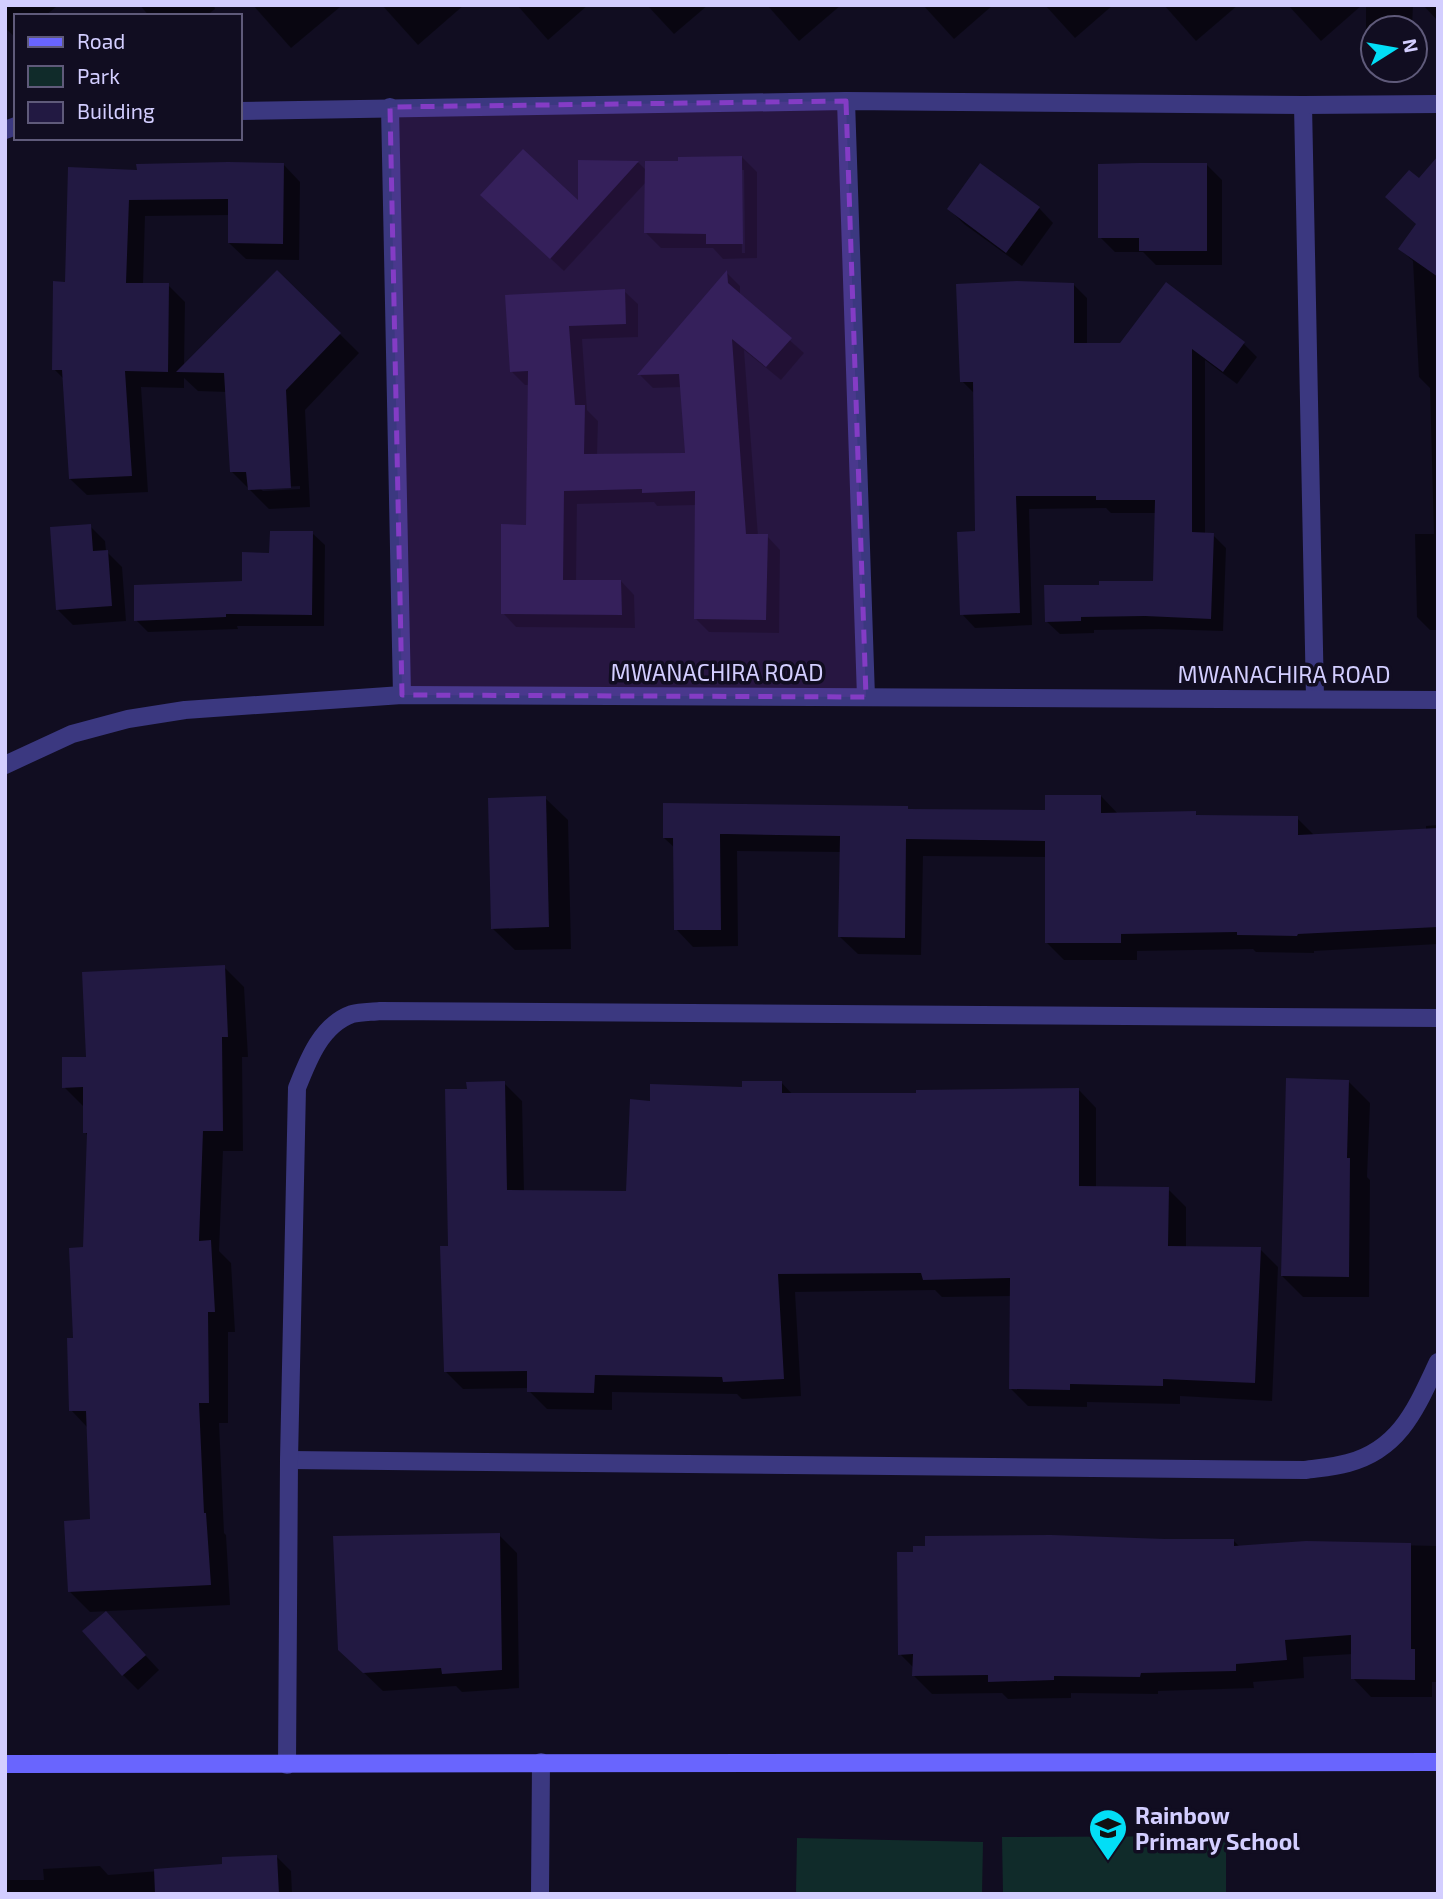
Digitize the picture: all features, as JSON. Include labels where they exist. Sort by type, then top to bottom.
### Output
[{"type":"street","points":[[846,101],[866,697]]},
{"type":"street","points":[[242,111],[846,101],[1438,104]]},
{"type":"street","points":[[1303,105],[1315,698]]},
{"type":"street","points":[[390,107],[402,695]]},
{"type":"street","name":"MWANACHIRA ROAD","points":[[5,765],[72,734],[128,719],[185,710],[402,695],[1438,700]]},
{"type":"street","points":[[287,1765],[289,1460],[297,1087],[311,1054],[327,1030],[352,1014],[380,1011],[1438,1018]]},
{"type":"street","points":[[289,1460],[1305,1470],[1349,1463],[1387,1444],[1411,1418],[1438,1362]]},
{"type":"street","points":[[540,1894],[541,1762]]},
{"type":"street","points":[[5,1764],[1438,1762]]},
{"type":"highlighted area","points":[[846,101],[866,697],[402,695],[390,107]]},
{"type":"green space","points":[[1226,1836],[1226,1894],[1003,1894],[1002,1837]]},
{"type":"green space","points":[[797,1838],[983,1842],[982,1894],[796,1894]]},
{"type":"building","points":[[523,149],[578,200],[578,160],[639,161],[550,259],[480,195]]},
{"type":"building","points":[[742,156],[743,244],[706,244],[706,234],[644,233],[645,161],[678,161],[678,157]]},
{"type":"building","points":[[1438,156],[1438,277],[1398,249],[1416,224],[1385,197],[1409,170],[1419,178]]},
{"type":"building","points":[[284,163],[283,244],[228,243],[228,199],[129,200],[126,283],[169,283],[168,372],[125,371],[132,476],[69,479],[62,370],[52,370],[53,281],[65,282],[68,167],[137,170],[136,164]]},
{"type":"building","points":[[980,163],[1040,207],[1006,253],[947,209]]},
{"type":"building","points":[[1207,163],[1207,251],[1139,251],[1139,238],[1098,238],[1098,164]]},
{"type":"building","points":[[277,270],[341,333],[286,390],[291,488],[248,490],[246,472],[230,472],[224,373],[176,372]]},
{"type":"building","points":[[727,270],[728,283],[792,338],[766,367],[732,339],[746,534],[768,534],[766,620],[694,619],[695,491],[642,493],[642,489],[564,491],[563,580],[621,580],[622,615],[501,614],[501,524],[526,525],[528,371],[510,372],[505,295],[625,289],[626,324],[569,326],[575,405],[585,405],[584,454],[685,453],[679,374],[637,375]]},
{"type":"building","points":[[1017,281],[1074,283],[1074,343],[1120,343],[1166,282],[1245,342],[1223,372],[1192,349],[1192,532],[1214,533],[1211,619],[1081,617],[1081,621],[1045,622],[1044,585],[1153,581],[1155,500],[1096,500],[1096,496],[1016,496],[1020,613],[960,615],[957,532],[975,531],[973,382],[960,382],[956,284]]},
{"type":"building","points":[[91,524],[93,551],[108,550],[112,606],[56,610],[50,527]]},
{"type":"building","points":[[270,531],[313,531],[312,615],[226,614],[226,617],[134,621],[134,585],[242,581],[242,552],[269,553]]},
{"type":"building","points":[[1045,795],[1101,795],[1101,813],[1196,811],[1196,815],[1298,816],[1298,835],[1438,828],[1438,927],[1297,936],[1237,935],[1237,932],[1121,934],[1121,943],[1045,943],[1045,841],[906,839],[905,938],[838,937],[840,836],[720,834],[721,930],[674,930],[673,838],[663,838],[663,803],[1045,810]]},
{"type":"building","points":[[546,796],[549,927],[491,929],[488,798]]},
{"type":"building","points":[[225,965],[228,1037],[222,1037],[223,1131],[203,1131],[199,1241],[211,1240],[215,1312],[208,1312],[209,1403],[199,1403],[204,1513],[211,1585],[68,1592],[64,1521],[90,1519],[86,1411],[69,1411],[67,1338],[73,1338],[69,1248],[83,1247],[87,1133],[83,1133],[83,1087],[62,1088],[62,1057],[86,1057],[82,972]]},
{"type":"building","points":[[1286,1078],[1349,1080],[1349,1277],[1281,1276]]},
{"type":"building","points":[[505,1081],[507,1190],[626,1191],[630,1099],[650,1101],[650,1084],[742,1087],[742,1081],[782,1081],[782,1093],[916,1093],[916,1090],[1079,1088],[1079,1186],[1169,1187],[1168,1246],[1261,1247],[1255,1383],[1163,1379],[1163,1386],[1070,1384],[1070,1390],[1009,1389],[1010,1278],[923,1280],[921,1273],[778,1274],[784,1379],[723,1382],[722,1377],[595,1375],[594,1393],[527,1392],[527,1371],[444,1372],[440,1246],[448,1246],[445,1089],[467,1089],[466,1082]]},
{"type":"building","points":[[500,1533],[502,1670],[442,1674],[441,1668],[363,1673],[338,1650],[333,1536]]},
{"type":"building","points":[[1051,1535],[1234,1539],[1234,1546],[1306,1541],[1411,1543],[1411,1649],[1415,1649],[1415,1680],[1351,1679],[1351,1635],[1285,1640],[1287,1660],[1236,1664],[1236,1671],[1141,1673],[1140,1677],[1054,1676],[1054,1680],[988,1682],[988,1675],[912,1676],[913,1654],[898,1655],[897,1552],[913,1552],[913,1546],[925,1546],[925,1536]]},
{"type":"building","points":[[106,1611],[146,1655],[122,1676],[82,1631]]},
{"type":"building","points":[[277,1855],[279,1894],[155,1894],[154,1869],[222,1864],[222,1857]]},
{"type":"place","name":"Rainbow Primary School","points":[[1108,1862]]}]
